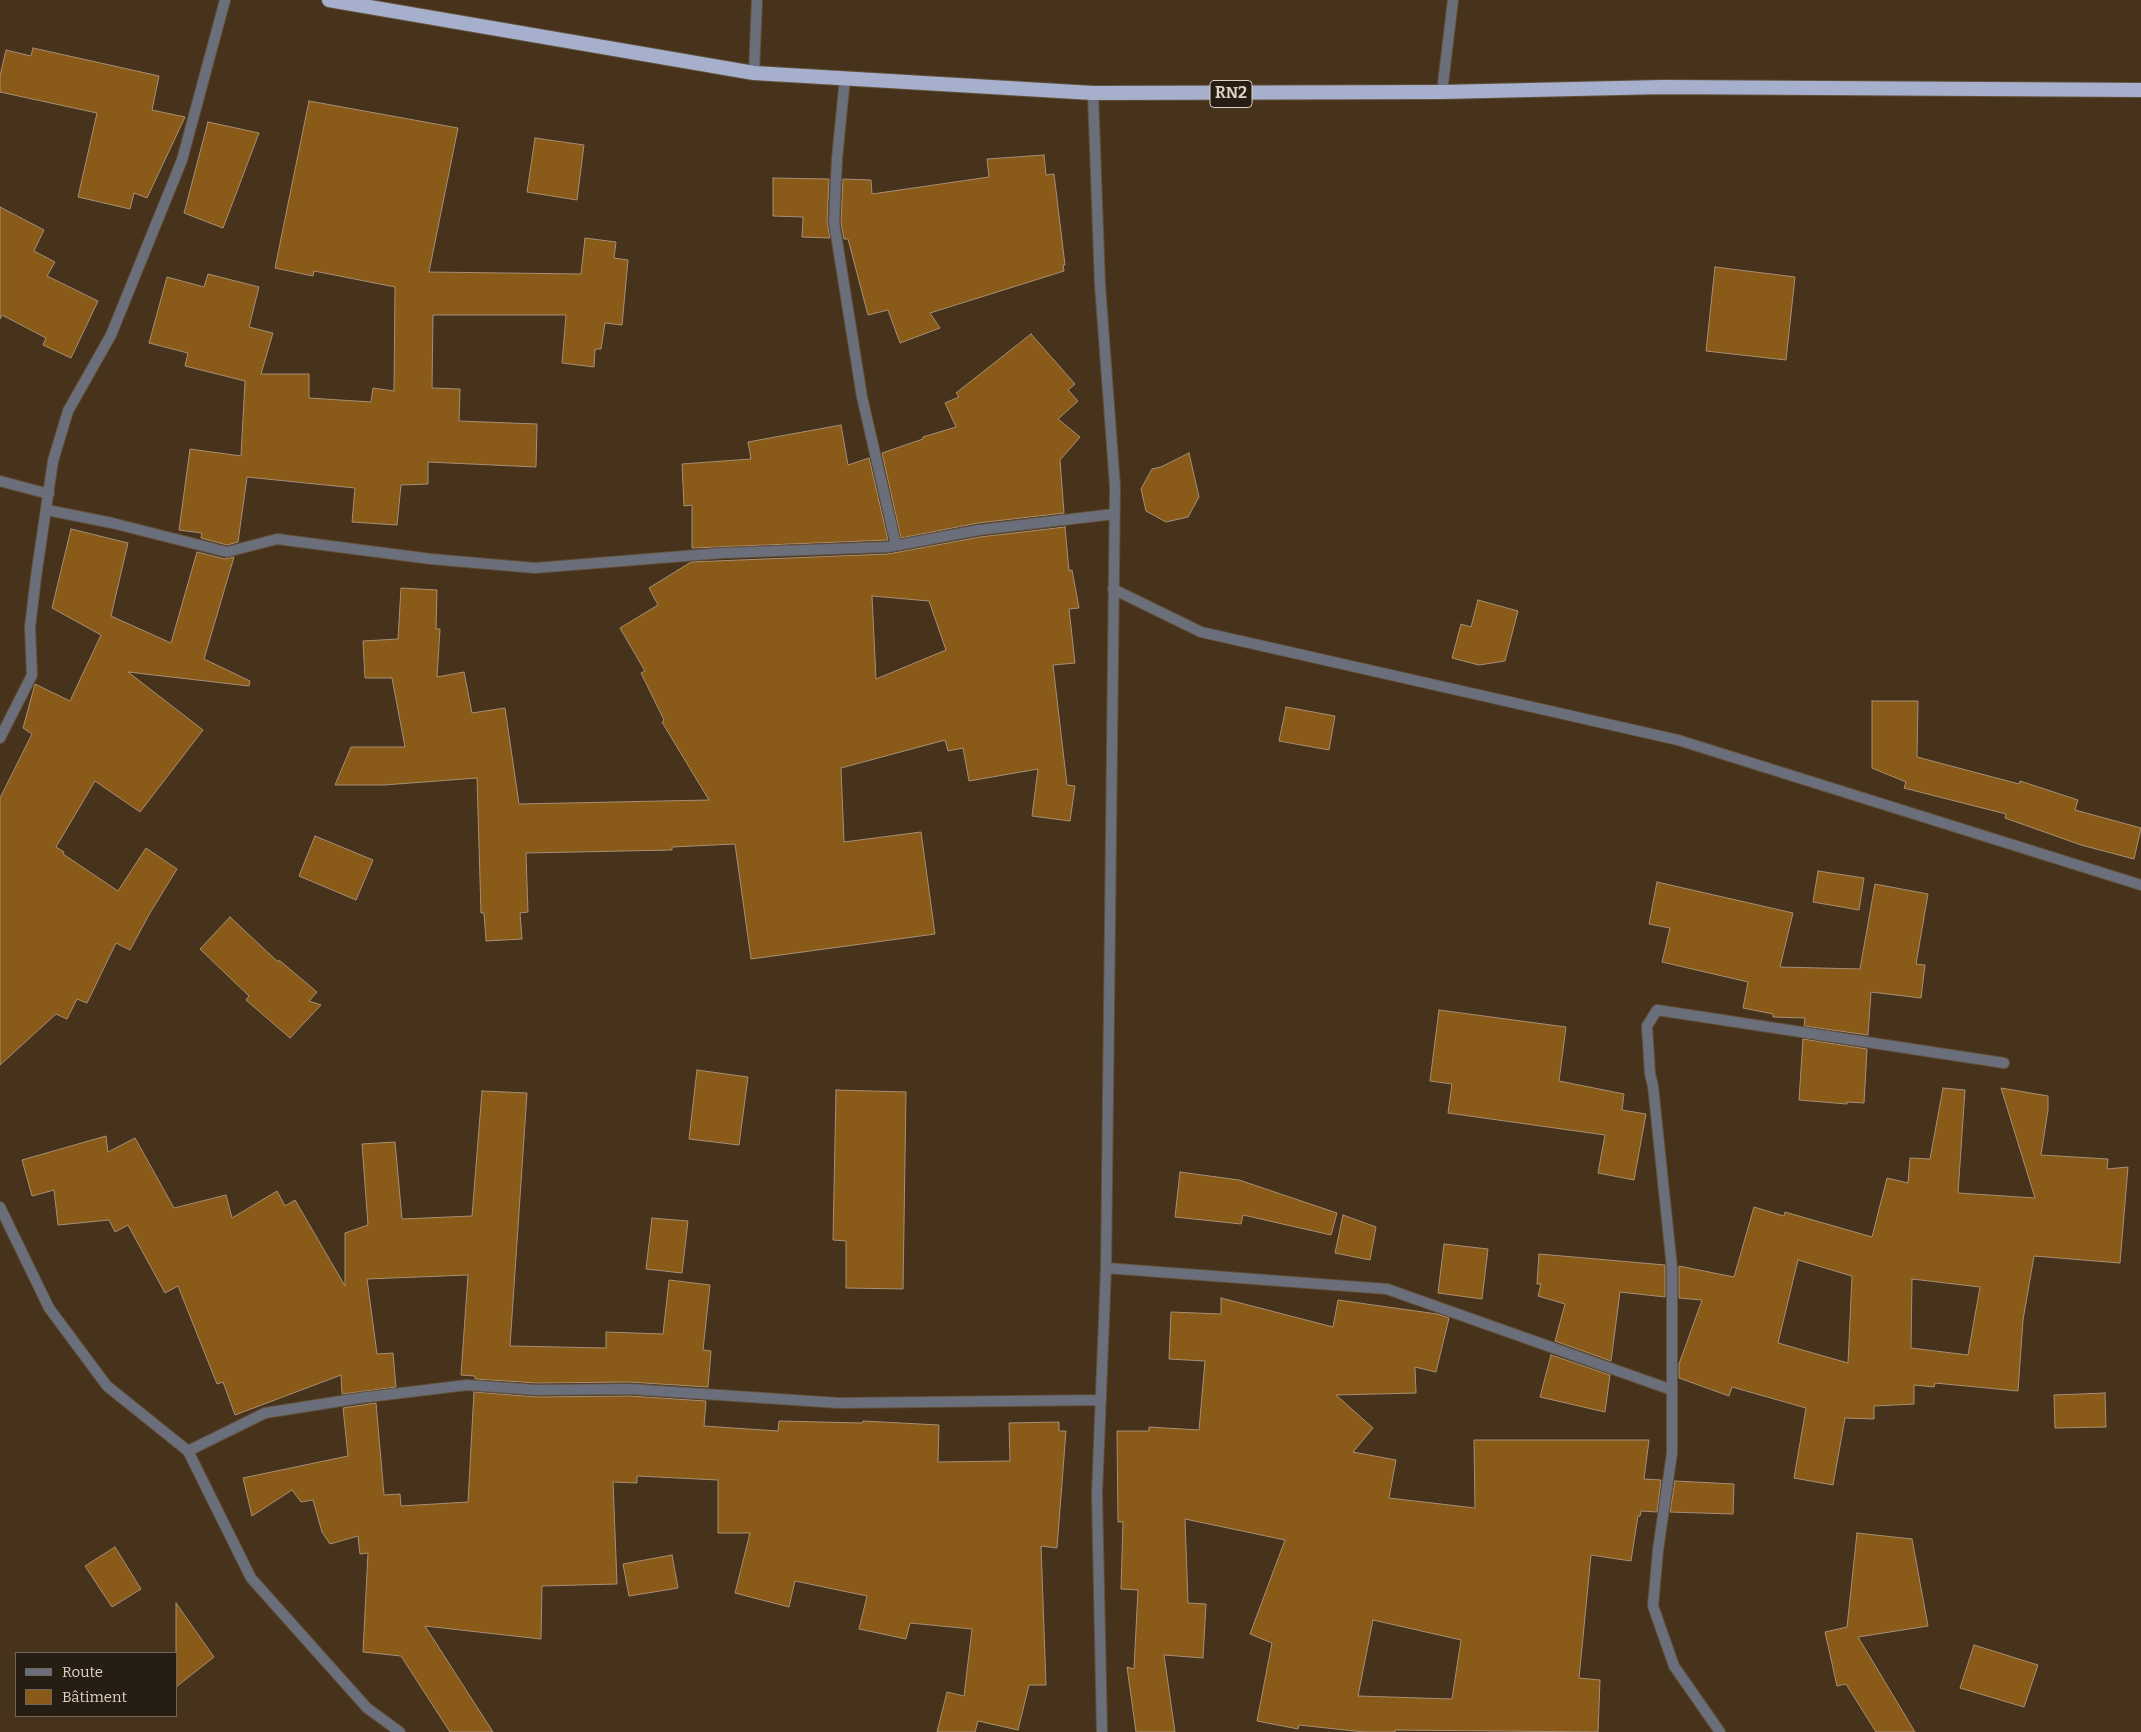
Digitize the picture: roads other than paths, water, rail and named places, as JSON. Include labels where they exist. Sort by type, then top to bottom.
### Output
[{"type":"highway","name":"RN2","points":[[328,0],[754,73],[1093,93],[1442,92],[1663,88],[2141,90]]},
{"type":"street","points":[[0,738],[32,675],[30,627],[36,577],[53,461],[68,411],[111,334],[182,160],[225,0]]},
{"type":"street","points":[[754,73],[757,0]]},
{"type":"street","points":[[1442,92],[1453,0]]},
{"type":"street","points":[[845,78],[837,159],[834,222],[862,397],[896,545]]},
{"type":"street","points":[[1093,93],[1100,285],[1115,486],[1106,1268],[1097,1494],[1102,1732]]},
{"type":"street","points":[[0,481],[49,494]]},
{"type":"street","points":[[47,510],[112,523],[227,552],[277,539],[431,559],[534,568],[722,552],[888,547],[979,530],[1114,514]]},
{"type":"street","points":[[1113,589],[1201,632],[1678,740],[2141,885]]},
{"type":"street","points":[[1720,1732],[1674,1666],[1653,1606],[1658,1550],[1672,1453],[1672,1268],[1647,1026],[1657,1010],[2004,1063]]},
{"type":"street","points":[[0,1208],[49,1308],[107,1386],[188,1451],[251,1578],[367,1708],[400,1732]]},
{"type":"street","points":[[1106,1268],[1387,1289],[1672,1390]]},
{"type":"street","points":[[188,1451],[265,1414],[360,1398],[467,1385],[537,1390],[629,1389],[840,1403],[1101,1400]]}]
